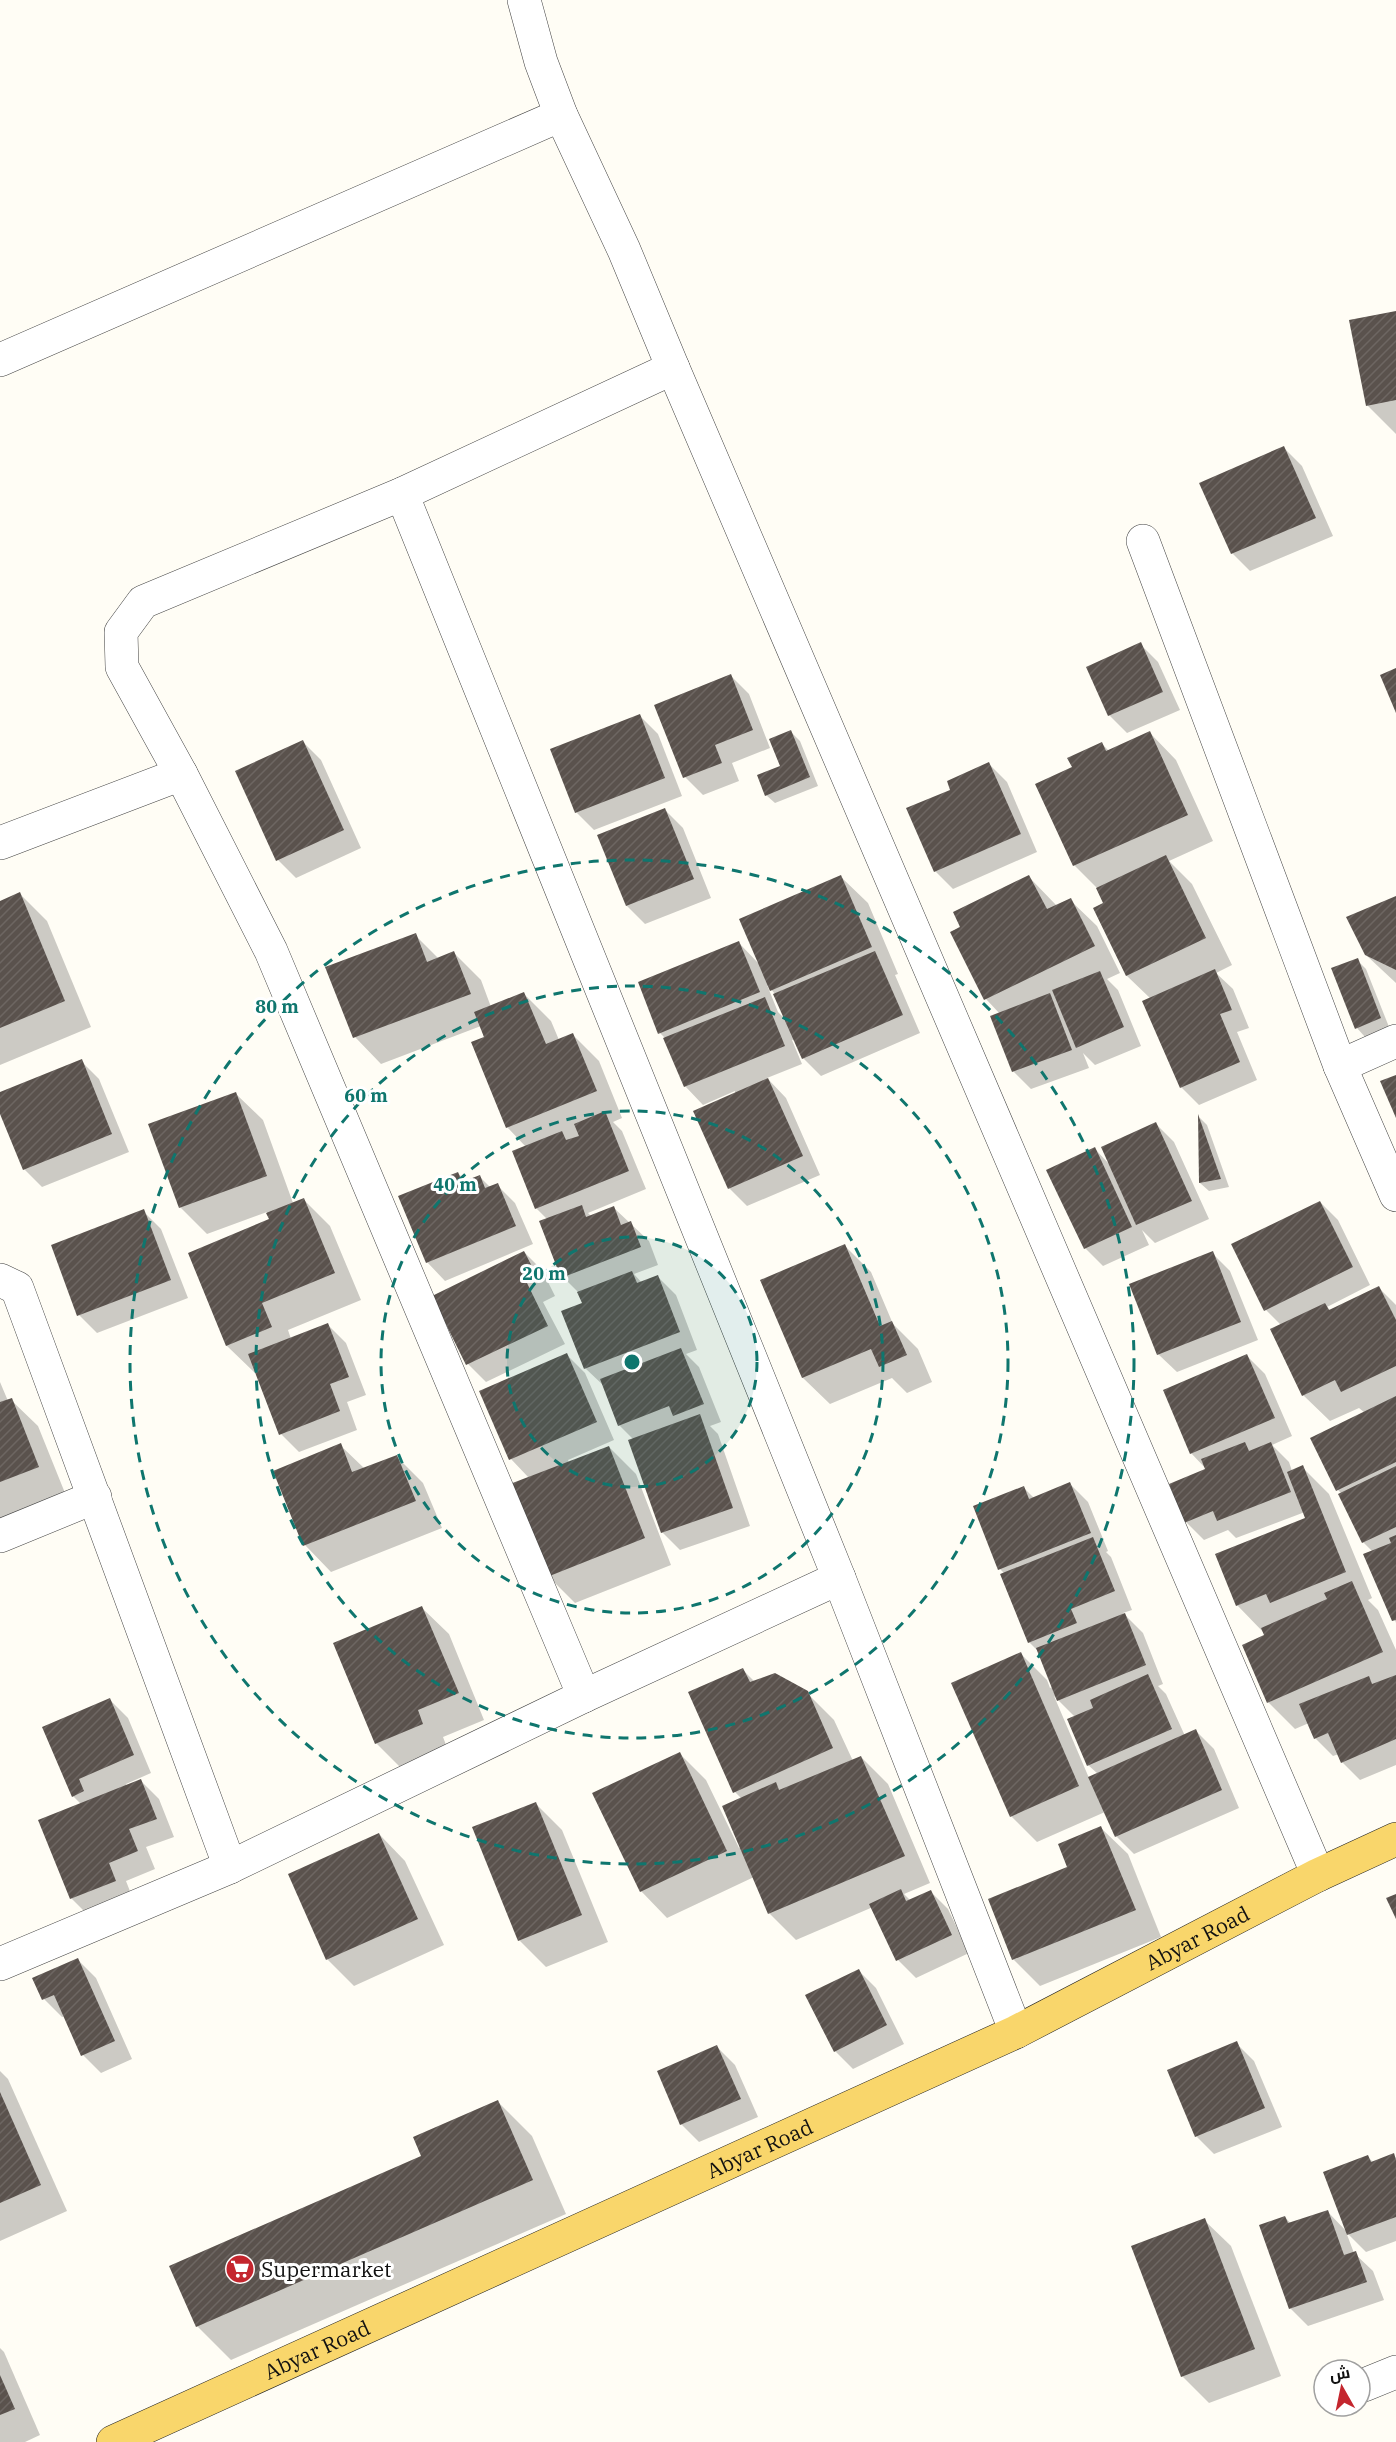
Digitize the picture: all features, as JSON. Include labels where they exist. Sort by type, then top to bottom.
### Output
[{"type":"main road","name":"Abyar Road","points":[[113,2442],[1016,2032],[1318,1875],[1396,1839]]},
{"type":"street","points":[[524,0],[541,62],[561,116],[624,250],[672,368],[1318,1875]]},
{"type":"street","points":[[0,360],[561,116]]},
{"type":"street","points":[[584,1696],[271,951],[181,774],[122,667],[121,632],[143,602],[402,494],[672,368]]},
{"type":"street","points":[[402,494],[839,1578],[1016,2032]]},
{"type":"street","points":[[1143,541],[1341,1066],[1396,1196]]},
{"type":"street","points":[[0,843],[181,774]]},
{"type":"street","points":[[1341,1066],[1396,1041]]},
{"type":"street","points":[[0,1280],[17,1288],[230,1867]]},
{"type":"street","points":[[0,1536],[95,1497]]},
{"type":"street","points":[[0,1964],[230,1867],[584,1696],[839,1578]]},
{"type":"street","points":[[1372,2382],[1396,2372]]},
{"type":"building","points":[[1396,311],[1396,400],[1366,406],[1349,320]]},
{"type":"building","points":[[1284,446],[1316,518],[1231,554],[1199,483]]},
{"type":"building","points":[[1141,642],[1163,692],[1108,716],[1086,667]]},
{"type":"building","points":[[1396,668],[1396,713],[1380,675]]},
{"type":"building","points":[[731,674],[753,730],[715,745],[722,763],[683,778],[654,705]]},
{"type":"building","points":[[640,714],[665,778],[575,813],[550,749]]},
{"type":"building","points":[[791,730],[810,777],[765,796],[757,775],[780,766],[769,739]]},
{"type":"building","points":[[1150,731],[1188,815],[1073,866],[1035,784],[1072,767],[1067,758],[1102,742],[1106,751]]},
{"type":"building","points":[[303,740],[344,830],[276,861],[235,771]]},
{"type":"building","points":[[989,762],[1021,834],[934,872],[906,808],[950,790],[947,781]]},
{"type":"building","points":[[665,808],[694,879],[626,906],[597,835]]},
{"type":"building","points":[[1166,855],[1206,938],[1126,976],[1093,908],[1103,903],[1096,888]]},
{"type":"building","points":[[841,875],[872,947],[770,991],[739,919]]},
{"type":"building","points":[[1029,875],[1047,909],[1071,898],[1095,946],[984,1000],[950,932],[960,927],[953,912]]},
{"type":"building","points":[[20,892],[65,1001],[0,1028],[0,901]]},
{"type":"building","points":[[1396,896],[1396,970],[1365,955],[1346,917]]},
{"type":"building","points":[[416,933],[427,962],[454,951],[471,994],[353,1038],[325,967]]},
{"type":"building","points":[[739,941],[760,992],[658,1034],[638,982]]},
{"type":"building","points":[[875,951],[903,1015],[802,1059],[773,994]]},
{"type":"building","points":[[1358,958],[1381,1018],[1355,1029],[1331,968]]},
{"type":"building","points":[[1215,969],[1232,1010],[1220,1014],[1240,1062],[1180,1088],[1142,1001]]},
{"type":"building","points":[[1100,971],[1124,1027],[1076,1048],[1052,990]]},
{"type":"building","points":[[524,992],[546,1044],[573,1033],[597,1091],[506,1128],[471,1042],[484,1037],[474,1012]]},
{"type":"building","points":[[1050,993],[1072,1050],[1012,1072],[990,1016]]},
{"type":"building","points":[[765,997],[785,1046],[684,1087],[663,1038]]},
{"type":"building","points":[[82,1059],[112,1134],[23,1170],[0,1114],[0,1092]]},
{"type":"building","points":[[1396,1075],[1396,1118],[1380,1081]]},
{"type":"building","points":[[768,1078],[803,1156],[728,1189],[693,1111]]},
{"type":"building","points":[[236,1092],[267,1176],[179,1208],[148,1124]]},
{"type":"building","points":[[605,1111],[629,1171],[535,1209],[512,1151],[562,1131],[566,1140],[579,1136],[574,1124]]},
{"type":"building","points":[[1198,1114],[1221,1179],[1199,1183]]},
{"type":"building","points":[[1156,1122],[1192,1201],[1136,1225],[1101,1147]]},
{"type":"building","points":[[1095,1147],[1132,1227],[1084,1249],[1046,1170]]},
{"type":"building","points":[[458,1172],[462,1182],[480,1175],[485,1188],[498,1183],[516,1226],[426,1263],[398,1196]]},
{"type":"building","points":[[304,1198],[335,1273],[262,1303],[272,1327],[226,1346],[188,1253],[269,1219],[266,1213]]},
{"type":"building","points":[[1320,1201],[1353,1267],[1264,1311],[1231,1244]]},
{"type":"building","points":[[582,1205],[586,1217],[614,1206],[621,1225],[631,1221],[641,1247],[561,1278],[539,1221]]},
{"type":"building","points":[[144,1209],[171,1280],[77,1316],[51,1245]]},
{"type":"building","points":[[845,1244],[880,1326],[892,1321],[907,1355],[879,1367],[871,1349],[802,1378],[760,1280]]},
{"type":"building","points":[[524,1251],[538,1278],[527,1283],[548,1326],[466,1365],[432,1296]]},
{"type":"building","points":[[1213,1251],[1241,1322],[1157,1355],[1129,1284]]},
{"type":"building","points":[[632,1271],[637,1283],[658,1275],[680,1332],[584,1369],[561,1311],[582,1303],[577,1292]]},
{"type":"building","points":[[1379,1286],[1396,1320],[1396,1366],[1341,1392],[1335,1380],[1302,1396],[1270,1329],[1325,1303],[1329,1310]]},
{"type":"building","points":[[328,1323],[349,1377],[330,1384],[340,1411],[279,1435],[248,1354]]},
{"type":"building","points":[[681,1348],[704,1404],[673,1416],[669,1406],[618,1426],[600,1379]]},
{"type":"building","points":[[567,1353],[597,1422],[509,1460],[479,1391]]},
{"type":"building","points":[[1247,1354],[1275,1418],[1190,1454],[1163,1390]]},
{"type":"building","points":[[1396,1396],[1396,1462],[1336,1491],[1310,1438]]},
{"type":"building","points":[[12,1398],[39,1467],[0,1482],[0,1402]]},
{"type":"building","points":[[700,1414],[733,1508],[661,1533],[628,1440]]},
{"type":"building","points":[[1245,1442],[1249,1451],[1271,1442],[1291,1492],[1217,1521],[1213,1511],[1184,1523],[1169,1484],[1205,1469],[1201,1459]]},
{"type":"building","points":[[341,1443],[352,1472],[397,1455],[416,1501],[303,1546],[273,1471]]},
{"type":"building","points":[[609,1446],[645,1538],[547,1577],[510,1484]]},
{"type":"building","points":[[1303,1465],[1346,1572],[1270,1603],[1266,1594],[1236,1606],[1215,1554],[1305,1518],[1287,1472]]},
{"type":"building","points":[[1396,1466],[1396,1527],[1362,1543],[1338,1494]]},
{"type":"building","points":[[1070,1482],[1091,1533],[998,1570],[973,1506],[1024,1486],[1029,1499]]},
{"type":"building","points":[[1396,1535],[1396,1620],[1392,1621],[1363,1554],[1391,1543],[1389,1538]]},
{"type":"building","points":[[1093,1537],[1115,1591],[1071,1609],[1077,1623],[1028,1643],[1000,1574]]},
{"type":"building","points":[[1352,1581],[1383,1652],[1267,1703],[1242,1645],[1264,1635],[1261,1628],[1327,1599],[1324,1593]]},
{"type":"building","points":[[422,1606],[459,1693],[418,1710],[423,1724],[375,1744],[333,1643]]},
{"type":"building","points":[[1125,1613],[1146,1665],[1057,1701],[1036,1648]]},
{"type":"building","points":[[1021,1652],[1079,1786],[1010,1817],[951,1683]]},
{"type":"building","points":[[743,1668],[750,1682],[775,1673],[808,1691],[833,1748],[733,1793],[688,1692]]},
{"type":"building","points":[[1148,1674],[1172,1729],[1087,1766],[1067,1719],[1093,1708],[1090,1700]]},
{"type":"building","points":[[1396,1675],[1396,1739],[1341,1763],[1328,1733],[1314,1739],[1299,1704],[1369,1676],[1372,1684]]},
{"type":"building","points":[[110,1698],[134,1755],[79,1779],[84,1791],[72,1797],[42,1727]]},
{"type":"building","points":[[1196,1729],[1222,1790],[1115,1837],[1088,1777]]},
{"type":"building","points":[[680,1752],[727,1851],[640,1892],[592,1793]]},
{"type":"building","points":[[861,1756],[905,1856],[768,1914],[722,1806],[776,1782],[779,1790]]},
{"type":"building","points":[[141,1779],[157,1819],[129,1829],[138,1851],[109,1863],[116,1881],[70,1899],[38,1820]]},
{"type":"building","points":[[536,1802],[582,1915],[518,1941],[472,1827]]},
{"type":"building","points":[[1101,1826],[1136,1910],[1012,1960],[988,1899],[1067,1867],[1058,1844]]},
{"type":"building","points":[[379,1833],[418,1919],[326,1960],[288,1874]]},
{"type":"building","points":[[901,1889],[906,1901],[931,1890],[952,1935],[896,1961],[869,1904]]},
{"type":"building","points":[[1396,1894],[1396,1919],[1386,1898]]},
{"type":"building","points":[[78,1958],[115,2041],[81,2056],[54,1995],[42,2000],[32,1978]]},
{"type":"building","points":[[859,1969],[887,2025],[834,2052],[805,1995]]},
{"type":"building","points":[[1237,2041],[1265,2108],[1195,2137],[1167,2070]]},
{"type":"building","points":[[717,2045],[741,2099],[680,2125],[657,2071]]},
{"type":"building","points":[[0,2092],[41,2185],[0,2203]]},
{"type":"building","points":[[498,2100],[533,2180],[196,2327],[169,2266],[421,2156],[413,2137]]},
{"type":"building","points":[[1394,2153],[1396,2217],[1347,2235],[1323,2172],[1368,2155],[1371,2162]]},
{"type":"building","points":[[1328,2210],[1344,2255],[1356,2251],[1367,2282],[1289,2309],[1259,2225],[1285,2216],[1288,2223]]},
{"type":"building","points":[[1205,2218],[1255,2349],[1181,2377],[1131,2246]]},
{"type":"building","points":[[0,2375],[15,2409],[0,2415]]},
{"type":"place","name":"Supermarket","points":[[240,2269]]}]
